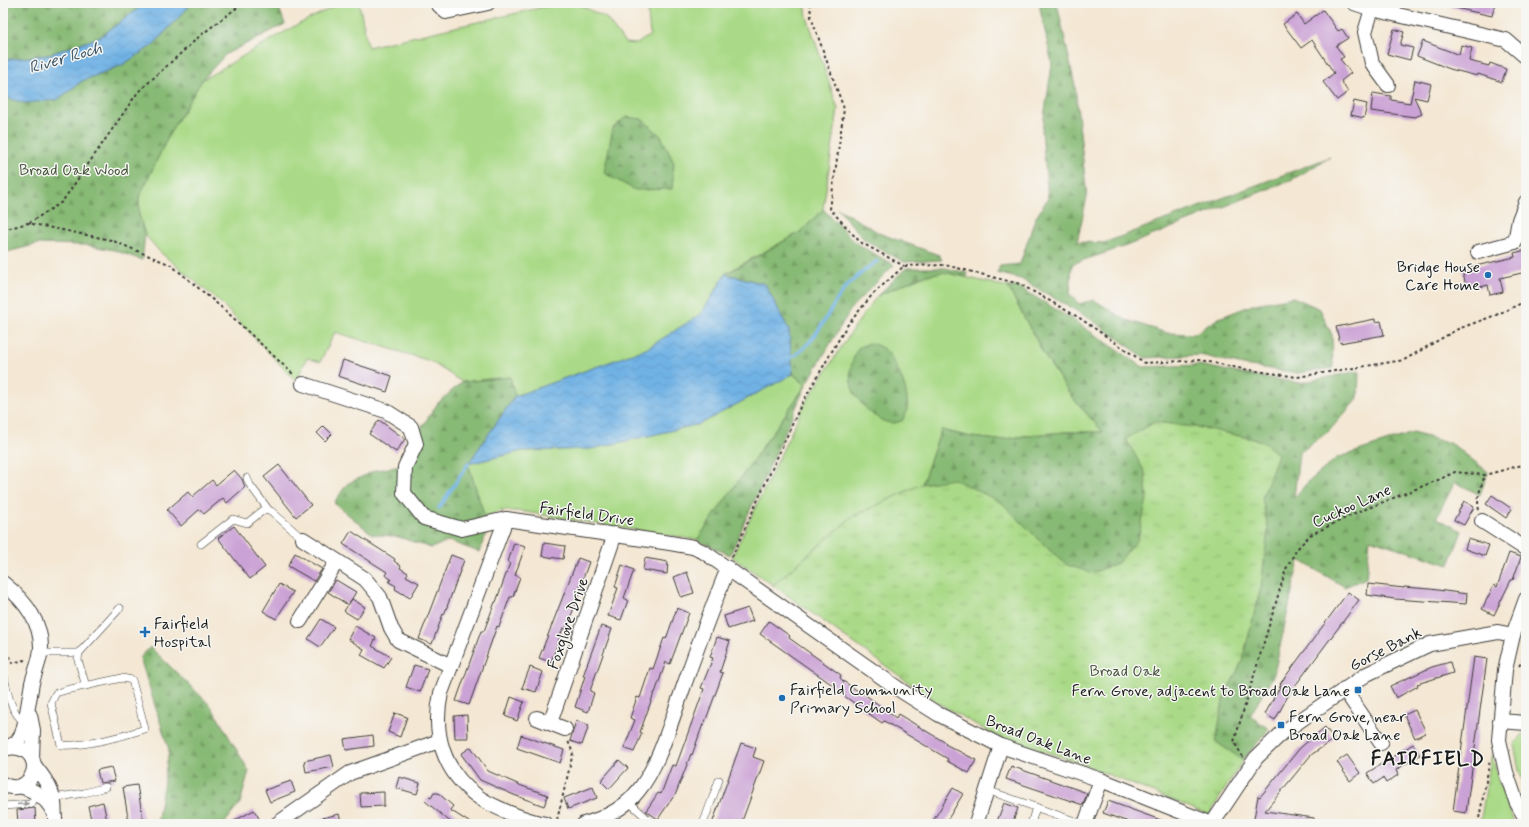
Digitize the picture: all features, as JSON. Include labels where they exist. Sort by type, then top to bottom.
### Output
[{"type":"street","points":[[437,3],[446,12],[488,3]]},
{"type":"street","points":[[1354,3],[1372,9],[1506,40],[1526,57]]},
{"type":"street","points":[[1372,9],[1365,32],[1372,63],[1388,84]]},
{"type":"street","points":[[1478,252],[1515,242],[1519,220],[1526,202]]},
{"type":"street","points":[[303,384],[386,411],[411,426],[416,444],[405,467],[404,493],[424,518],[462,529],[506,519]]},
{"type":"street","points":[[506,519],[441,693],[437,709],[439,741],[449,765],[457,777],[476,796],[512,814],[545,824]]},
{"type":"street","name":"Fairfield Drive","points":[[506,519],[616,534],[693,547],[704,552],[728,568]]},
{"type":"street","points":[[1482,521],[1526,549]]},
{"type":"street","name":"Foxglove Drive","points":[[565,729],[544,720],[616,534]]},
{"type":"street","points":[[303,539],[365,580],[380,597],[391,628],[398,640],[451,666]]},
{"type":"street","points":[[300,621],[337,561]]},
{"type":"street","points":[[584,824],[602,819],[615,812],[638,792],[649,776],[728,568]]},
{"type":"street","name":"Broad Oak Lane","points":[[728,568],[903,692],[938,714],[1001,746],[1101,780],[1212,824]]},
{"type":"street","points":[[3,584],[14,591],[34,618],[41,646],[32,681],[30,701],[25,723],[20,738],[17,742],[5,750]]},
{"type":"street","points":[[1526,599],[1513,635],[1504,670],[1499,740],[1506,772],[1516,801],[1526,819]]},
{"type":"street","name":"Gorse Bank","points":[[1212,824],[1256,758],[1282,733],[1367,674],[1430,644],[1498,632],[1513,635]]},
{"type":"street","points":[[1344,689],[1381,742]]},
{"type":"street","points":[[3,784],[14,788],[20,786],[31,778],[34,772],[33,730],[30,701]]},
{"type":"street","points":[[1500,721],[1526,723]]},
{"type":"street","points":[[277,824],[350,773],[439,741]]},
{"type":"street","points":[[976,824],[1001,746]]},
{"type":"street","points":[[5,750],[14,747],[27,752],[44,778],[54,811]]},
{"type":"street","points":[[1084,824],[1101,780]]},
{"type":"street","points":[[20,786],[38,793],[54,811]]},
{"type":"lane","points":[[247,478],[250,485],[268,510],[303,539]]},
{"type":"lane","points":[[202,544],[233,519],[246,523],[261,511],[268,510]]},
{"type":"lane","points":[[86,686],[78,660],[79,653],[120,608]]},
{"type":"lane","points":[[40,653],[79,653]]},
{"type":"lane","points":[[3,671],[12,707],[19,719],[25,723]]},
{"type":"lane","points":[[122,678],[132,680],[146,729],[72,746],[61,744],[51,703],[56,694],[86,686],[122,678]]},
{"type":"lane","points":[[703,824],[719,780]]},
{"type":"lane","points":[[54,811],[84,793],[106,787]]},
{"type":"lane","points":[[987,790],[1084,824]]},
{"type":"lane","points":[[3,806],[31,804],[38,793]]},
{"type":"lane","points":[[628,801],[653,824]]},
{"type":"lane","points":[[1031,824],[1036,807]]},
{"type":"path","points":[[3,230],[28,223],[62,202],[138,92],[202,35],[243,3]]},
{"type":"path","points":[[810,3],[811,17],[844,109],[830,209],[860,242],[904,266],[945,265],[1020,284],[1078,317],[1145,362],[1200,360],[1243,369],[1297,377],[1404,360],[1458,329],[1496,315],[1526,301]]},
{"type":"path","points":[[28,223],[111,240],[171,264],[227,312],[303,384]]},
{"type":"path","points":[[728,568],[801,405],[846,327],[872,295],[904,266]]},
{"type":"path","name":"Cuckoo Lane","points":[[1249,768],[1234,742],[1286,569],[1297,549],[1310,535],[1356,513],[1455,472],[1485,475],[1526,463]]},
{"type":"path","points":[[1482,521],[1478,504],[1478,496],[1485,475]]},
{"type":"path","points":[[10,656],[12,663],[20,661]]},
{"type":"path","points":[[556,824],[573,753],[566,739],[565,729]]},
{"type":"path","points":[[1478,824],[1492,746],[1499,740]]},
{"type":"green space","points":[[3,3],[146,3],[100,37],[47,55],[3,60]]},
{"type":"green space","name":"Broad Oak Wood","points":[[192,3],[277,3],[285,24],[226,54],[202,80],[170,133],[139,197],[139,215],[145,235],[142,260],[114,250],[86,245],[38,244],[3,253],[3,97],[25,102],[57,100],[82,81],[122,65],[153,45]]},
{"type":"green space","points":[[341,3],[359,3],[368,47],[561,3],[576,3],[606,18],[625,43],[637,44],[650,35],[647,3],[805,3],[807,17],[838,109],[823,209],[802,231],[726,273],[701,314],[646,349],[515,396],[509,377],[462,382],[430,361],[335,332],[320,362],[307,358],[296,381],[220,302],[160,252],[145,235],[139,215],[139,197],[170,133],[202,80],[293,27]]},
{"type":"green space","points":[[1039,3],[1057,3],[1075,86],[1087,197],[1077,242],[1104,243],[1330,157],[1293,179],[1126,246],[1072,264],[1070,294],[1079,304],[1094,300],[1126,320],[1167,333],[1194,334],[1219,318],[1255,304],[1293,297],[1320,309],[1332,335],[1333,368],[1298,373],[1243,365],[1200,355],[1145,358],[1089,318],[1021,279],[997,273],[1000,266],[1020,264],[1035,219],[1048,198],[1042,131],[1052,64]]},
{"type":"green space","points":[[626,117],[642,119],[661,136],[674,163],[672,189],[635,190],[604,173],[613,128]]},
{"type":"green space","points":[[837,208],[881,234],[939,255],[942,260],[904,262],[864,239]]},
{"type":"green space","points":[[823,209],[857,244],[894,265],[852,307],[806,385],[793,374],[789,330],[765,284],[726,274],[802,231]]},
{"type":"green space","points":[[906,268],[945,268],[967,273],[967,277],[943,272],[922,276],[877,296]]},
{"type":"green space","points":[[943,272],[1008,287],[1046,358],[1072,397],[1103,432],[1065,432],[998,440],[971,437],[941,430],[922,484],[852,517],[773,585],[732,557],[804,405],[853,329],[877,296],[922,276]]},
{"type":"green space","points":[[1008,287],[1019,287],[1073,320],[1143,367],[1199,365],[1300,383],[1359,371],[1358,398],[1329,431],[1299,453],[1294,498],[1307,483],[1337,458],[1413,433],[1452,444],[1488,472],[1480,495],[1455,482],[1436,518],[1462,531],[1449,565],[1370,539],[1366,578],[1345,587],[1299,560],[1274,674],[1250,716],[1269,729],[1243,760],[1216,742],[1223,700],[1242,661],[1261,587],[1268,529],[1262,498],[1278,454],[1262,441],[1208,429],[1155,422],[1126,439],[1145,472],[1147,499],[1138,539],[1118,563],[1092,573],[1067,565],[1047,548],[922,484],[941,430],[971,437],[998,440],[1065,432],[1103,432],[1072,397],[1046,358]]},
{"type":"green space","points":[[869,343],[880,346],[886,351],[892,358],[899,372],[907,396],[907,410],[902,421],[893,423],[887,422],[874,416],[868,411],[854,393],[850,377],[852,362],[858,348]]},
{"type":"green space","points":[[793,374],[806,385],[697,540],[519,511],[500,511],[485,518],[468,464],[522,451],[591,449],[700,424]]},
{"type":"green space","points":[[510,377],[515,396],[468,464],[485,518],[460,525],[427,515],[409,492],[408,469],[421,447],[420,430],[438,403],[462,382]]},
{"type":"green space","points":[[806,385],[730,555],[697,540]]},
{"type":"green space","name":"Broad Oak","points":[[1155,422],[1208,429],[1262,441],[1278,454],[1262,498],[1268,529],[1261,587],[1242,661],[1223,700],[1216,742],[1243,760],[1209,815],[1072,760],[1000,738],[936,702],[773,585],[852,517],[922,484],[954,479],[1002,503],[1047,548],[1067,565],[1092,573],[1118,563],[1138,539],[1147,499],[1145,472],[1126,439]]},
{"type":"green space","points":[[402,466],[400,495],[423,520],[489,527],[479,552],[449,541],[431,548],[399,537],[372,534],[334,503],[347,484],[376,470]]},
{"type":"green space","points":[[150,647],[211,706],[249,771],[240,803],[224,824],[157,824],[169,750],[140,658]]},
{"type":"green space","points":[[1526,731],[1526,791],[1519,770],[1514,744]]},
{"type":"green space","points":[[1492,753],[1498,780],[1513,820],[1512,824],[1480,824]]},
{"type":"water","name":"River Roch","points":[[146,3],[192,3],[153,45],[122,65],[82,81],[57,100],[25,103],[3,97],[3,60],[47,55],[100,37]]},
{"type":"water","points":[[726,274],[765,284],[789,330],[793,374],[700,424],[591,449],[522,451],[468,464],[515,396],[646,349],[701,314]]},
{"type":"building","points":[[1452,3],[1495,3],[1492,16],[1451,7]]},
{"type":"building","points":[[1323,10],[1338,31],[1342,29],[1348,38],[1336,46],[1344,57],[1340,59],[1351,73],[1341,81],[1348,92],[1337,100],[1323,82],[1334,73],[1312,40],[1301,48],[1283,24],[1297,14],[1304,24]]},
{"type":"building","points":[[1394,29],[1404,32],[1400,45],[1413,48],[1410,60],[1387,54]]},
{"type":"building","points":[[1423,41],[1459,55],[1461,45],[1472,48],[1469,61],[1489,66],[1490,63],[1506,69],[1502,82],[1478,74],[1477,76],[1450,69],[1417,56]]},
{"type":"building","points":[[1415,80],[1431,84],[1427,100],[1414,97],[1422,114],[1415,117],[1371,111],[1373,93],[1391,96],[1391,100],[1410,103]]},
{"type":"building","points":[[1354,101],[1367,104],[1364,118],[1351,115]]},
{"type":"building","name":"Bridge House Care Home","points":[[1526,250],[1526,272],[1500,278],[1503,292],[1490,295],[1488,285],[1476,288],[1475,284],[1466,286],[1462,269],[1515,257],[1514,253]]},
{"type":"building","points":[[1375,319],[1375,322],[1381,321],[1384,335],[1340,343],[1336,327]]},
{"type":"building","points":[[343,360],[392,376],[387,392],[338,376]]},
{"type":"building","points":[[379,420],[405,439],[396,452],[369,434]]},
{"type":"building","points":[[324,426],[332,434],[325,441],[317,433]]},
{"type":"building","points":[[279,465],[311,505],[296,517],[264,477]]},
{"type":"building","points":[[234,470],[242,479],[245,487],[227,503],[223,498],[204,514],[200,509],[181,526],[167,510],[188,492],[192,497],[212,480],[216,485]]},
{"type":"building","points":[[1492,495],[1512,509],[1506,518],[1486,504]]},
{"type":"building","points":[[1464,501],[1474,507],[1464,525],[1454,520]]},
{"type":"building","points":[[234,526],[265,567],[250,579],[218,538]]},
{"type":"building","points":[[351,531],[395,559],[394,561],[401,566],[400,568],[408,573],[406,576],[419,583],[410,598],[395,589],[396,586],[389,582],[391,579],[385,575],[387,572],[343,544]]},
{"type":"building","points":[[1468,539],[1489,545],[1485,556],[1465,549]]},
{"type":"building","points":[[514,543],[525,547],[515,575],[520,577],[513,597],[510,597],[499,627],[497,626],[469,705],[456,701],[481,631],[484,631],[496,602],[510,563],[508,562]]},
{"type":"building","points":[[544,543],[565,546],[563,559],[542,556]]},
{"type":"building","points":[[295,553],[322,569],[314,581],[288,566]]},
{"type":"building","points":[[1509,553],[1521,557],[1513,580],[1511,580],[1494,615],[1482,609],[1494,585],[1497,587]]},
{"type":"building","points":[[451,555],[464,560],[432,644],[419,639]]},
{"type":"building","points":[[578,558],[589,562],[580,587],[582,587],[566,629],[563,628],[551,662],[539,658]]},
{"type":"building","points":[[645,558],[668,562],[667,574],[643,570]]},
{"type":"building","points":[[622,565],[634,570],[624,598],[628,600],[621,620],[608,616],[618,588],[615,587]]},
{"type":"building","points":[[687,572],[694,593],[681,597],[674,577]]},
{"type":"building","points":[[336,580],[356,592],[348,605],[328,592]]},
{"type":"building","points":[[279,584],[293,592],[276,619],[263,611]]},
{"type":"building","points":[[1368,584],[1430,589],[1467,594],[1466,604],[1395,599],[1367,595]]},
{"type":"building","points":[[1348,592],[1359,600],[1289,694],[1275,720],[1265,714],[1281,685],[1280,684]]},
{"type":"building","points":[[352,599],[365,607],[357,619],[344,611]]},
{"type":"building","points":[[677,608],[689,613],[670,664],[666,662],[634,752],[624,748],[635,720],[630,718],[637,697],[640,698],[650,668],[653,669],[664,638],[666,639]]},
{"type":"building","points":[[748,608],[753,621],[728,629],[724,616]]},
{"type":"building","points":[[321,619],[334,627],[320,647],[308,639]]},
{"type":"building","points":[[769,621],[790,636],[789,638],[841,675],[840,678],[843,681],[858,691],[859,690],[896,718],[898,714],[946,743],[945,744],[976,760],[969,773],[947,761],[948,759],[884,721],[882,723],[833,688],[834,686],[760,634]]},
{"type":"building","points":[[355,626],[376,638],[372,646],[391,657],[384,668],[361,655],[364,649],[348,639]]},
{"type":"building","points":[[601,626],[612,629],[590,691],[594,693],[588,712],[575,707],[585,676],[583,676]]},
{"type":"building","points":[[717,637],[730,641],[720,672],[723,673],[704,725],[703,724],[676,793],[658,819],[646,811],[658,793],[661,794],[672,765],[676,766],[704,689],[701,688],[713,658],[710,657]]},
{"type":"building","points":[[1474,657],[1487,659],[1466,813],[1453,811]]},
{"type":"building","points":[[1450,662],[1453,673],[1417,684],[1418,686],[1396,698],[1390,686],[1432,667]]},
{"type":"building","points":[[414,665],[428,669],[420,692],[406,687]]},
{"type":"building","points":[[530,667],[543,672],[536,692],[522,688]]},
{"type":"building","points":[[511,697],[524,702],[517,721],[505,716]]},
{"type":"building","points":[[1415,710],[1425,733],[1415,738],[1404,715]]},
{"type":"building","points":[[395,713],[407,717],[400,737],[388,732]]},
{"type":"building","points":[[467,715],[468,738],[455,738],[454,716]]},
{"type":"building","points":[[576,721],[589,725],[582,745],[570,741]]},
{"type":"building","points":[[1325,727],[1334,739],[1311,755],[1265,811],[1314,818],[1314,824],[1270,824],[1256,821],[1253,824],[1258,796],[1260,797],[1300,748]]},
{"type":"building","points":[[373,735],[374,746],[346,750],[344,739]]},
{"type":"building","points":[[521,735],[564,750],[560,763],[517,748]]},
{"type":"building","points":[[741,743],[756,748],[753,757],[764,761],[741,824],[712,824]]},
{"type":"building","points":[[1413,744],[1420,755],[1396,770],[1398,775],[1386,783],[1383,778],[1374,784],[1367,773]]},
{"type":"building","points":[[471,747],[488,771],[522,786],[548,795],[544,806],[480,780],[461,754]]},
{"type":"building","points":[[331,755],[334,767],[306,772],[304,761]]},
{"type":"building","points":[[1347,755],[1360,773],[1350,781],[1337,762]]},
{"type":"building","points":[[619,760],[628,768],[609,789],[601,781]]},
{"type":"building","points":[[1011,766],[1087,793],[1083,805],[1006,779]]},
{"type":"building","points":[[111,767],[115,781],[100,783],[97,770]]},
{"type":"building","points":[[399,777],[420,783],[417,794],[396,788]]},
{"type":"building","points":[[291,781],[295,792],[270,802],[265,790]]},
{"type":"building","points":[[137,785],[144,824],[129,824],[123,787]]},
{"type":"building","points":[[593,787],[597,798],[568,809],[564,798]]},
{"type":"building","points":[[953,788],[963,794],[945,824],[931,824]]},
{"type":"building","points":[[384,792],[384,806],[361,807],[360,793]]},
{"type":"building","points":[[434,793],[438,793],[453,806],[450,810],[472,824],[453,824],[425,801],[429,797],[431,798]]},
{"type":"building","points":[[1108,801],[1169,824],[1134,824],[1103,813]]},
{"type":"building","points":[[103,802],[107,821],[92,824],[88,806]]},
{"type":"building","points":[[1004,803],[1018,808],[1012,824],[996,824]]},
{"type":"building","points":[[35,808],[36,824],[18,824],[17,810]]},
{"type":"building","points":[[254,810],[260,820],[253,824],[229,824]]},
{"type":"building","points":[[339,814],[342,824],[314,824],[314,820]]},
{"type":"waterway","points":[[792,357],[809,343],[816,334],[846,287],[857,276],[877,261]]},
{"type":"waterway","points":[[439,508],[468,464]]},
{"type":"place","name":"Bridge House Care Home","points":[[1488,275]]},
{"type":"place","name":"Fairfield Hospital","points":[[145,632]]},
{"type":"place","name":"Fern Grove, adjacent to Broad Oak Lane","points":[[1358,690]]},
{"type":"place","name":"Fairfield Community Primary School","points":[[782,698]]},
{"type":"place","name":"Fern Grove, near Broad Oak Lane","points":[[1281,725]]},
{"type":"district","name":"FAIRFIELD","points":[[1428,758]]}]
